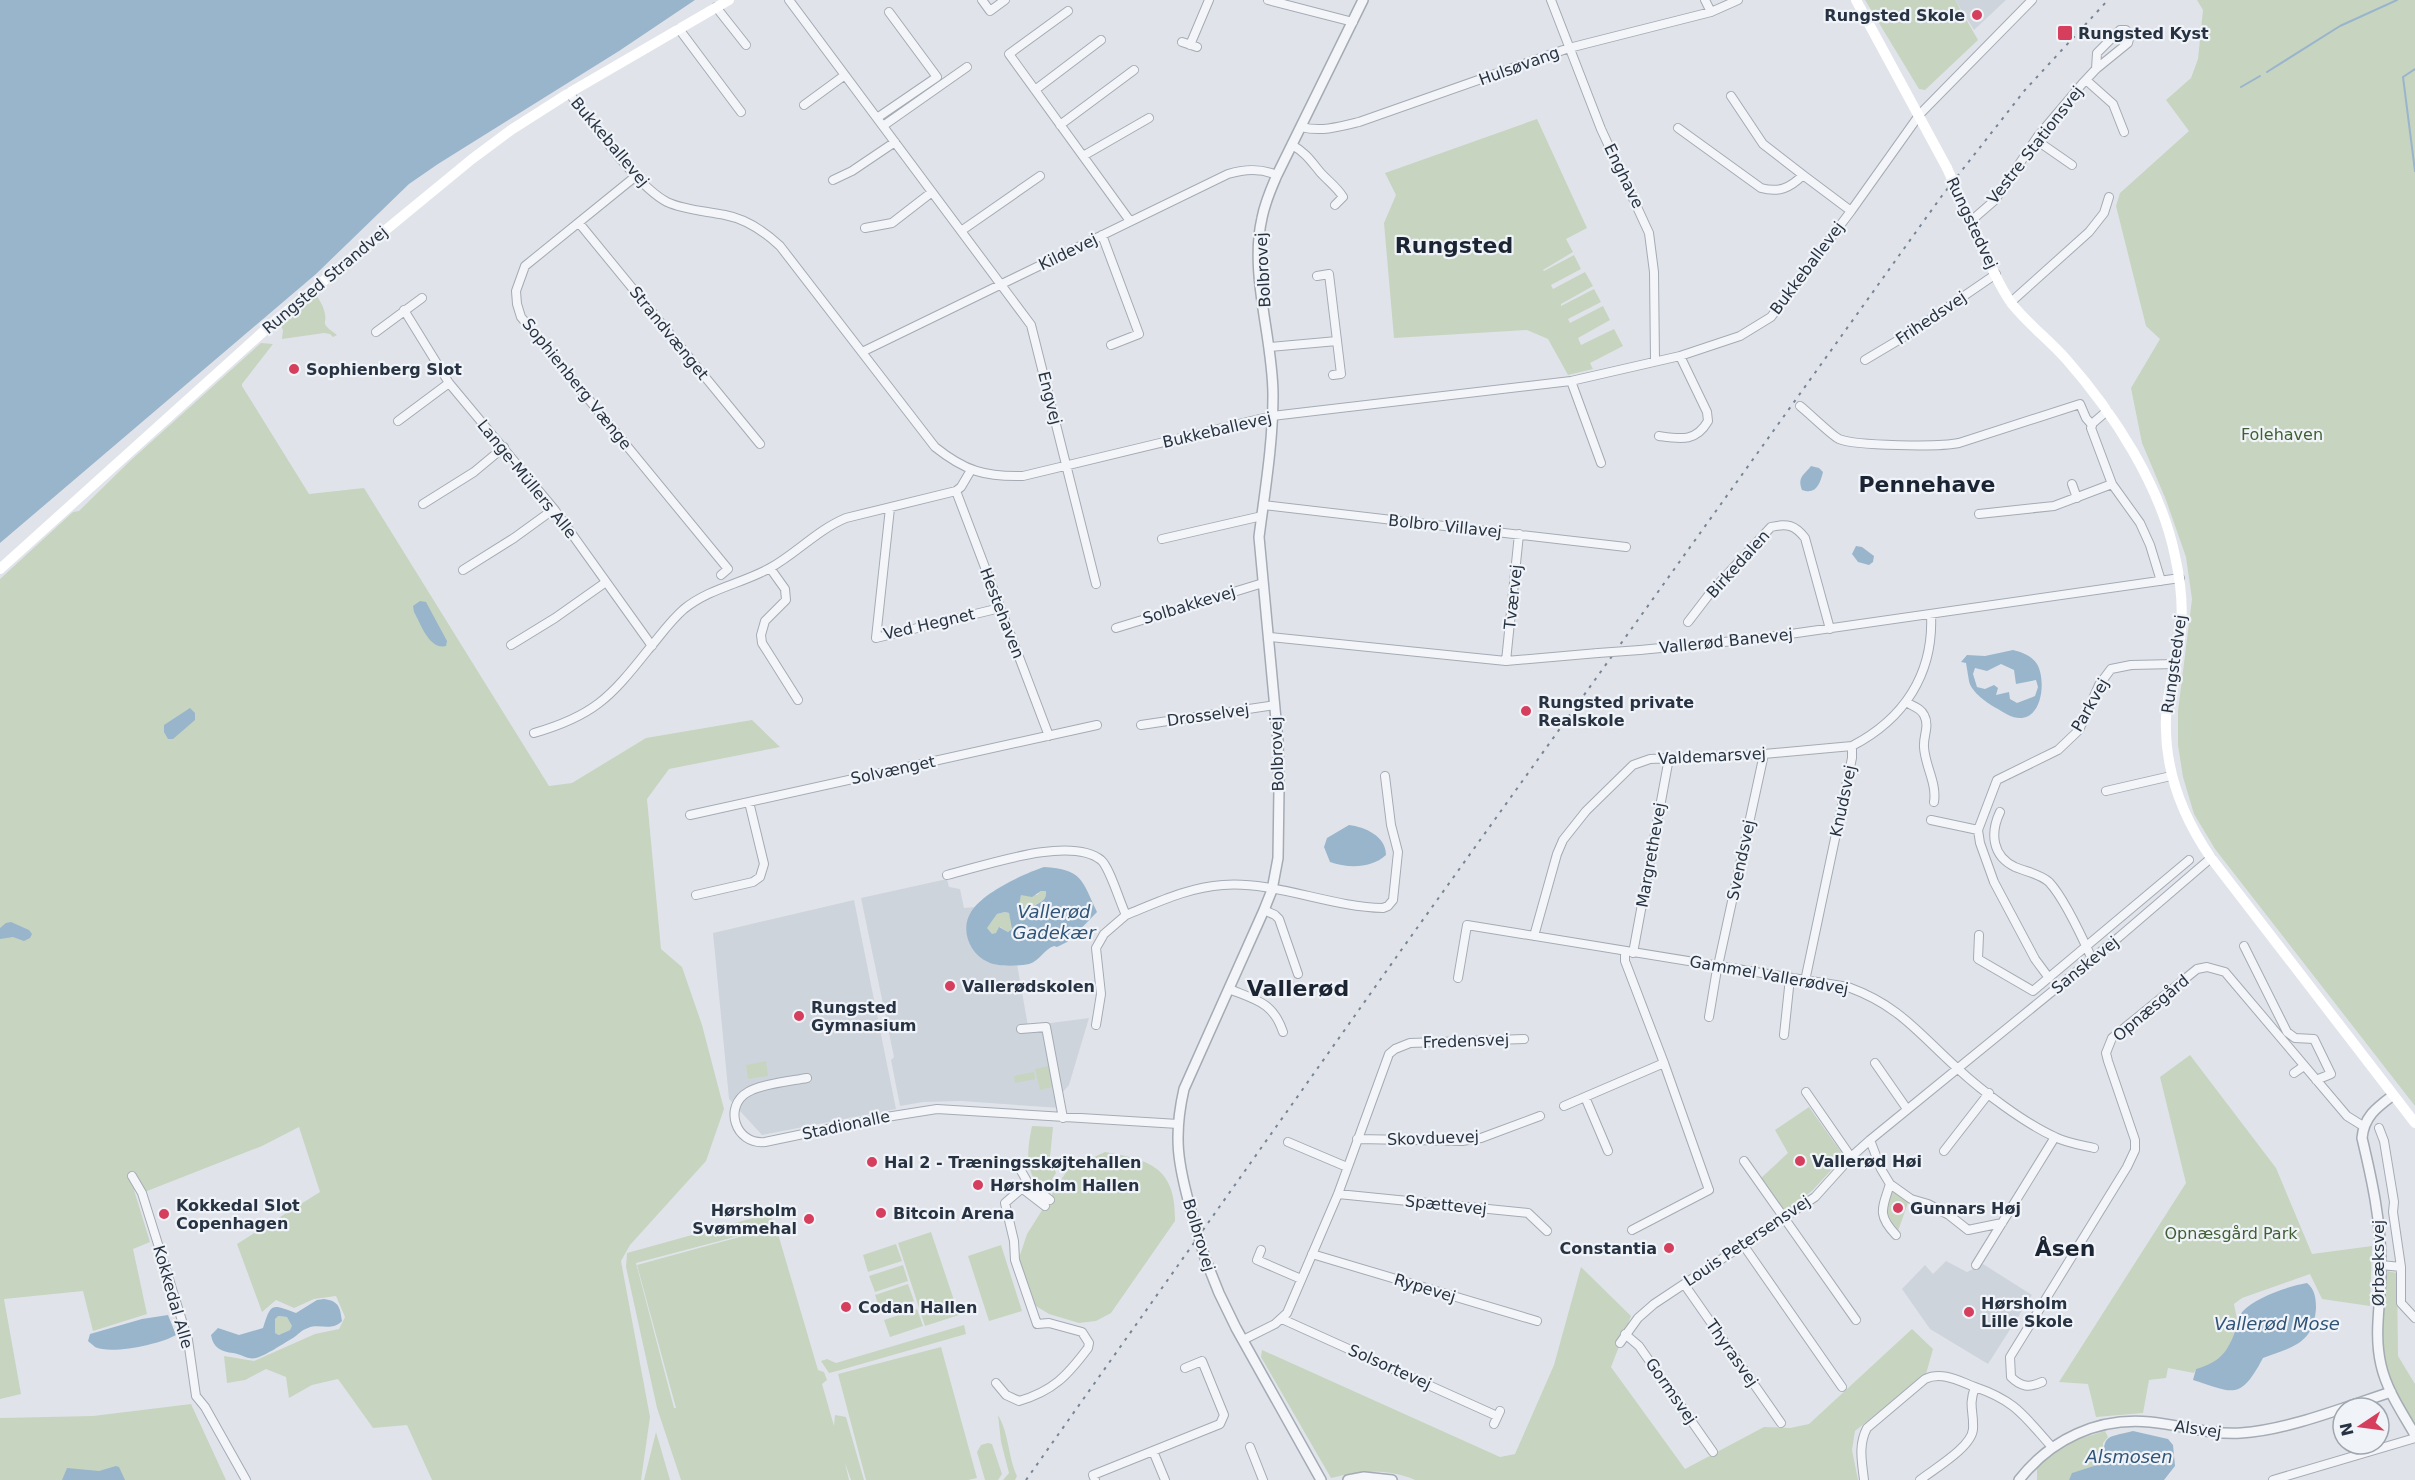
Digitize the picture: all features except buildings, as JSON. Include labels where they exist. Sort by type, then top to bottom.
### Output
[{"type":"main road","name":"Rungsted Strandvej","points":[[0,569],[275,321],[471,159],[569,93],[729,0]]},
{"type":"main road","name":"Rungstedvej","points":[[1856,0],[1920,114],[2011,302],[2064,357],[2108,411],[2146,475],[2165,521],[2180,578],[2182,620],[2166,717],[2168,756],[2172,776],[2186,817],[2211,858],[2415,1123]]},
{"type":"street","name":"Engvej","points":[[789,0],[1034,331],[1096,584]]},
{"type":"street","points":[[982,0],[990,11],[1005,0]]},
{"type":"street","points":[[1190,45],[1209,0]]},
{"type":"street","points":[[1268,0],[1353,22]]},
{"type":"street","name":"Bolbrovej","points":[[1322,1480],[1219,1293],[1205,1258],[1178,1158],[1178,1124],[1182,1096],[1191,1072],[1264,910],[1272,890],[1278,858],[1278,741],[1270,637],[1259,554],[1273,393],[1259,242],[1267,197],[1363,0]]},
{"type":"street","name":"Enghave","points":[[1551,0],[1601,129],[1649,233],[1654,272],[1655,362]]},
{"type":"street","points":[[1705,0],[1711,12]]},
{"type":"street","name":"Hulsøvang","points":[[1301,127],[1313,130],[1331,129],[1359,122],[1569,48],[1711,12],[1738,0]]},
{"type":"street","name":"Bukkeballevej","points":[[569,93],[636,176],[652,192],[667,202],[686,208],[728,215],[765,232],[780,246],[935,447],[971,470],[987,475],[1023,476],[1272,416],[1571,381],[1680,356],[1740,336],[1771,317],[1920,114],[2032,0]]},
{"type":"street","points":[[716,7],[746,45]]},
{"type":"street","points":[[1068,11],[1009,54],[1130,221]]},
{"type":"street","points":[[877,118],[937,77],[889,12]]},
{"type":"street","points":[[679,28],[741,112]]},
{"type":"street","name":"Vestre Stationsvej","points":[[1971,220],[1995,200],[2036,140],[2086,80],[2128,43],[2130,35],[2126,30],[2120,30],[2097,54],[2096,69]]},
{"type":"street","points":[[1035,90],[1101,40]]},
{"type":"street","points":[[883,126],[967,67]]},
{"type":"street","points":[[1060,125],[1134,70]]},
{"type":"street","points":[[804,105],[845,75]]},
{"type":"street","points":[[2086,80],[2113,104],[2124,132]]},
{"type":"street","points":[[1731,96],[1763,144],[1851,211]]},
{"type":"street","points":[[1083,156],[1149,118]]},
{"type":"street","points":[[1678,128],[1761,188],[1772,191],[1783,189],[1793,185],[1803,175]]},
{"type":"street","points":[[2036,140],[2072,165]]},
{"type":"street","points":[[833,180],[852,171],[895,142]]},
{"type":"street","points":[[1292,145],[1305,152],[1321,173],[1339,189],[1343,197],[1335,205]]},
{"type":"street","name":"Kildevej","points":[[862,352],[1228,174],[1251,169],[1264,170],[1277,175]]},
{"type":"street","name":"Sophienberg Vænge","points":[[636,176],[525,266],[519,277],[516,291],[517,304],[521,317],[728,569],[721,575]]},
{"type":"street","points":[[961,231],[1040,176]]},
{"type":"street","points":[[865,228],[892,223],[932,192]]},
{"type":"street","points":[[2011,302],[2089,231],[2104,213],[2109,197]]},
{"type":"street","name":"Strandvænget","points":[[579,223],[760,444]]},
{"type":"street","points":[[1102,235],[1139,334],[1111,345]]},
{"type":"street","points":[[1317,276],[1329,274],[1341,374],[1333,375]]},
{"type":"street","name":"Frihedsvej","points":[[1865,360],[1907,335],[1996,274]]},
{"type":"street","points":[[376,332],[422,298]]},
{"type":"street","name":"Lange-Müllers Alle","points":[[404,310],[449,383],[554,509],[652,645]]},
{"type":"street","points":[[1269,347],[1337,341]]},
{"type":"street","points":[[1659,436],[1693,438],[1704,429],[1708,421],[1707,412],[1680,356]]},
{"type":"street","points":[[1571,381],[1601,463]]},
{"type":"street","points":[[398,421],[449,383]]},
{"type":"street","points":[[1800,406],[1837,438],[1853,442],[1942,446],[1959,443],[2080,404],[2092,425],[2104,467],[2112,484],[2140,523],[2150,545],[2161,581]]},
{"type":"street","points":[[2092,425],[2108,411]]},
{"type":"street","points":[[423,504],[474,472],[504,447]]},
{"type":"street","points":[[534,733],[583,716],[602,704],[619,687],[670,623],[702,597],[770,568],[830,525],[956,491],[971,470]]},
{"type":"street","points":[[2072,484],[2078,498]]},
{"type":"street","points":[[1979,514],[2054,506],[2112,484]]},
{"type":"street","name":"Hestehaven","points":[[956,491],[1049,736]]},
{"type":"street","name":"Bolbro Villavej","points":[[1263,505],[1626,547]]},
{"type":"street","name":"Ved Hegnet","points":[[890,508],[876,638],[1000,608]]},
{"type":"street","points":[[463,570],[514,538],[554,509]]},
{"type":"street","points":[[1162,539],[1253,516],[1262,516]]},
{"type":"street","name":"Birkedalen","points":[[1688,622],[1771,527],[1783,524],[1792,525],[1805,538],[1830,629]]},
{"type":"street","name":"Tværvej","points":[[1506,661],[1519,534]]},
{"type":"street","points":[[770,568],[785,589],[786,600],[765,621],[762,628],[762,643],[798,700]]},
{"type":"street","name":"Vallerød Banevej","points":[[1270,637],[1506,661],[1755,639],[2180,578]]},
{"type":"street","points":[[511,645],[555,618],[606,582]]},
{"type":"street","name":"Solbakkevej","points":[[1116,628],[1263,583]]},
{"type":"street","name":"Knudsvej","points":[[1805,981],[1852,758],[1852,746],[1884,726],[1917,686],[1930,652],[1931,614]]},
{"type":"street","name":"Parkvej","points":[[1978,830],[1997,780],[2058,750],[2079,730],[2099,686],[2111,669],[2131,665],[2175,664]]},
{"type":"street","points":[[1906,702],[1921,710],[1926,717],[1924,750],[1936,793],[1934,802]]},
{"type":"street","name":"Drosselvej","points":[[1141,725],[1275,705]]},
{"type":"street","name":"Solvænget","points":[[690,815],[1097,725]]},
{"type":"street","name":"Valdemarsvej","points":[[1534,936],[1563,840],[1586,811],[1633,765],[1650,759],[1764,754],[1852,746]]},
{"type":"street","name":"Svendsvej","points":[[1709,1017],[1764,754]]},
{"type":"street","name":"Margrethevej","points":[[1629,952],[1669,758]]},
{"type":"street","points":[[1096,1025],[1101,994],[1096,948],[1104,934],[1126,915],[1190,891],[1211,886],[1248,885],[1376,908],[1392,903],[1398,852],[1391,825],[1385,776]]},
{"type":"street","points":[[2106,791],[2172,776]]},
{"type":"street","points":[[696,895],[753,882],[760,877],[764,864],[749,802]]},
{"type":"street","points":[[2000,813],[1993,837],[2002,858],[2013,866],[2048,881],[2057,892],[2092,959]]},
{"type":"street","points":[[1931,820],[1978,830],[1980,843],[1994,882],[2035,959],[2049,978]]},
{"type":"street","points":[[947,875],[1046,851],[1090,853],[1103,862],[1126,915]]},
{"type":"street","name":"Sanskevej","points":[[1957,1069],[2211,858]]},
{"type":"street","points":[[1979,935],[1978,959],[2033,991],[2189,860]]},
{"type":"street","points":[[1264,910],[1279,919],[1298,974]]},
{"type":"street","name":"Gammel Vallerødvej","points":[[1458,978],[1467,925],[1848,987],[1891,1008],[1913,1025],[1957,1069],[2055,1137],[2094,1148]]},
{"type":"street","points":[[2244,946],[2287,1032],[2295,1038],[2314,1039],[2331,1074],[2316,1080]]},
{"type":"street","points":[[1629,952],[1625,961],[1664,1063],[1708,1190],[1632,1230]]},
{"type":"street","name":"Opnæsgård","points":[[2042,1382],[2034,1386],[2018,1384],[2011,1377],[2010,1357],[2127,1167],[2135,1150],[2135,1140],[2106,1053],[2112,1038],[2197,969],[2207,966],[2225,972],[2347,1116],[2363,1126]]},
{"type":"street","points":[[1784,1035],[1790,978]]},
{"type":"street","points":[[1229,989],[1265,1004],[1279,1019],[1283,1032]]},
{"type":"street","points":[[1021,1029],[1046,1027],[1063,1118]]},
{"type":"street","name":"Fredensvej","points":[[1282,1319],[1338,1194],[1385,1062],[1395,1049],[1410,1043],[1524,1039]]},
{"type":"street","points":[[1564,1106],[1664,1063]]},
{"type":"street","points":[[1875,1063],[1907,1109]]},
{"type":"street","points":[[2295,1073],[2304,1066]]},
{"type":"street","name":"Louis Petersensvej","points":[[1620,1343],[1638,1318],[1654,1304],[1815,1197],[1851,1157],[1957,1069]]},
{"type":"street","name":"Stadionalle","points":[[807,1078],[754,1089],[742,1097],[734,1111],[735,1122],[748,1140],[754,1143],[765,1142],[880,1118],[937,1109],[1178,1124]]},
{"type":"street","points":[[1806,1092],[1851,1157]]},
{"type":"street","points":[[1944,1151],[1989,1093]]},
{"type":"street","points":[[2363,1126],[2374,1110],[2392,1095]]},
{"type":"street","points":[[1585,1097],[1608,1151]]},
{"type":"street","name":"Skovduevej","points":[[1357,1139],[1462,1141],[1482,1138],[1540,1116]]},
{"type":"street","name":"Ørbæksvej","points":[[2363,1126],[2362,1138],[2377,1208],[2381,1266],[2378,1345],[2383,1371],[2391,1392],[2415,1436]]},
{"type":"street","points":[[2379,1128],[2384,1141],[2394,1202],[2401,1267],[2401,1303],[2415,1318]]},
{"type":"street","points":[[1976,1265],[2055,1137]]},
{"type":"street","points":[[1870,1140],[1890,1184],[1911,1198],[1949,1215],[1968,1230],[2002,1223]]},
{"type":"street","points":[[1288,1142],[1347,1167]]},
{"type":"street","points":[[1744,1161],[1856,1320]]},
{"type":"street","points":[[1020,1169],[1025,1186],[1048,1203]]},
{"type":"street","name":"Kokkedal Alle","points":[[132,1176],[142,1193],[188,1340],[196,1396],[205,1407],[246,1480]]},
{"type":"street","points":[[1890,1184],[1882,1216],[1884,1223],[1896,1235]]},
{"type":"street","points":[[996,1383],[1006,1395],[1019,1401],[1031,1397],[1050,1388],[1068,1375],[1088,1348],[1089,1343],[1082,1332],[1049,1323],[1037,1324],[1015,1260],[1010,1221],[1005,1203],[1025,1186]]},
{"type":"street","name":"Spættevej","points":[[1338,1194],[1528,1213],[1547,1231]]},
{"type":"street","points":[[1744,1246],[1842,1387]]},
{"type":"street","points":[[1261,1250],[1257,1260],[1301,1279]]},
{"type":"street","name":"Rypevej","points":[[1312,1254],[1537,1321]]},
{"type":"street","points":[[2381,1266],[2401,1267]]},
{"type":"street","name":"Thyrasvej","points":[[1684,1284],[1781,1423]]},
{"type":"street","points":[[1244,1340],[1282,1319]]},
{"type":"street","name":"Solsortevej","points":[[1282,1319],[1497,1417]]},
{"type":"street","name":"Gormsvej","points":[[1625,1334],[1639,1346],[1713,1452]]},
{"type":"street","points":[[1095,1480],[1093,1475],[1220,1424],[1224,1414],[1202,1361],[1185,1368]]},
{"type":"street","points":[[1864,1480],[1861,1447],[1867,1428],[1925,1379],[1933,1376],[1942,1375],[2008,1400],[2052,1447]]},
{"type":"street","points":[[1920,1480],[1968,1442],[1973,1432],[1970,1404],[1975,1387]]},
{"type":"street","name":"Alsvej","points":[[2019,1480],[2052,1447],[2084,1430],[2126,1421],[2151,1422],[2228,1434],[2261,1431],[2391,1392]]},
{"type":"street","points":[[2273,1480],[2415,1436]]},
{"type":"street","points":[[1250,1447],[1263,1480]]},
{"type":"street","points":[[1153,1451],[1165,1480]]},
{"type":"street","points":[[1348,1480],[1364,1477],[1392,1480]]},
{"type":"shaded area","name":"Rungsted Skole","points":[[1955,0],[2006,0],[1974,30]]},
{"type":"shaded area","name":"Vallerødskolen","points":[[947,879],[949,887],[960,889],[964,908],[975,907],[1015,953],[1028,1026],[1089,1018],[1069,1085],[1063,1092],[1056,1094],[1060,1108],[961,1101],[923,1102],[900,1106],[891,1060],[894,1057],[861,898]]},
{"type":"shaded area","name":"Rungsted Gymnasium","points":[[854,900],[896,1109],[762,1135],[729,1099],[713,933]]},
{"type":"shaded area","name":"Hørsholm Lille Skole","points":[[1946,1261],[1967,1272],[1983,1264],[2032,1295],[1988,1364],[1930,1329],[1902,1289],[1925,1265],[1933,1274]]},
{"type":"green space","points":[[1865,0],[1955,0],[1978,40],[1925,90],[1919,89]]},
{"type":"green space","name":"Folehaven","points":[[2197,0],[2415,0],[2415,1106],[2215,849],[2194,814],[2183,777],[2178,745],[2178,711],[2192,599],[2186,557],[2166,500],[2142,443],[2131,388],[2160,339],[2146,326],[2116,206],[2120,193],[2189,131],[2166,100],[2191,78],[2198,59],[2203,10]]},
{"type":"green space","points":[[1537,119],[1587,228],[1566,239],[1573,252],[1543,270],[1574,255],[1581,269],[1551,285],[1553,289],[1585,272],[1593,286],[1561,306],[1594,289],[1601,302],[1568,319],[1570,323],[1603,306],[1610,320],[1578,338],[1581,345],[1614,329],[1623,346],[1590,363],[1593,369],[1568,375],[1548,339],[1527,330],[1394,338],[1384,223],[1396,195],[1385,173]]},
{"type":"green space","points":[[317,296],[325,315],[325,325],[337,335],[333,337],[324,333],[282,339],[281,326]]},
{"type":"green space","points":[[261,343],[273,344],[242,386],[309,494],[364,488],[549,786],[572,783],[646,738],[752,720],[780,747],[669,769],[647,799],[661,949],[682,967],[702,1025],[724,1109],[706,1161],[630,1245],[621,1261],[650,1417],[641,1480],[432,1480],[407,1425],[373,1428],[338,1379],[312,1385],[289,1398],[286,1377],[266,1369],[245,1380],[227,1383],[224,1356],[254,1361],[315,1334],[339,1329],[345,1317],[336,1296],[314,1299],[294,1308],[276,1300],[262,1312],[237,1244],[320,1192],[299,1127],[262,1146],[142,1193],[134,1190],[150,1242],[133,1249],[147,1314],[93,1331],[83,1291],[4,1299],[21,1394],[0,1399],[0,579],[73,512],[79,511],[130,461]]},
{"type":"green space","points":[[1041,891],[1046,891],[1045,898],[1029,909],[1018,905],[1021,895],[1037,895]]},
{"type":"green space","points":[[1009,913],[1012,928],[1008,932],[1000,927],[996,934],[992,934],[987,928],[997,914]]},
{"type":"green space","name":"Opnæsgård Park","points":[[2190,1055],[2276,1168],[2312,1254],[2372,1246],[2370,1306],[2322,1299],[2310,1274],[2242,1298],[2234,1304],[2238,1324],[2226,1354],[2208,1366],[2196,1369],[2194,1373],[2168,1368],[2166,1378],[2149,1380],[2143,1413],[2096,1417],[2088,1384],[2059,1382],[2186,1183],[2160,1077]]},
{"type":"green space","points":[[766,1061],[768,1076],[748,1079],[746,1065]]},
{"type":"green space","points":[[1048,1066],[1053,1087],[1040,1090],[1035,1069]]},
{"type":"green space","points":[[1034,1072],[1035,1079],[1015,1083],[1014,1076]]},
{"type":"green space","points":[[1809,1107],[1844,1156],[1812,1191],[1785,1211],[1761,1178],[1788,1153],[1775,1130]]},
{"type":"green space","points":[[1032,1126],[1053,1127],[1050,1157],[1056,1173],[1052,1179],[1055,1182],[1048,1188],[1045,1185],[1038,1185],[1029,1164],[1028,1149]]},
{"type":"green space","points":[[1105,1152],[1148,1163],[1158,1170],[1171,1189],[1175,1221],[1111,1313],[1096,1321],[1079,1323],[1049,1314],[1031,1303],[1017,1264],[1027,1234],[1068,1169]]},
{"type":"green space","points":[[1891,1189],[1909,1200],[1898,1231],[1885,1216]]},
{"type":"green space","points":[[768,1214],[772,1218],[773,1227],[636,1263],[674,1408],[676,1408],[637,1265],[776,1227],[818,1370],[824,1372],[827,1380],[822,1384],[834,1426],[835,1415],[846,1417],[864,1480],[851,1480],[845,1463],[849,1480],[681,1480],[657,1408],[626,1267],[627,1253]]},
{"type":"green space","points":[[931,1232],[959,1315],[925,1326],[898,1243]]},
{"type":"green space","points":[[896,1244],[902,1261],[868,1272],[863,1255]]},
{"type":"green space","points":[[1001,1245],[1022,1311],[989,1321],[968,1256]]},
{"type":"green space","points":[[903,1265],[908,1281],[875,1292],[869,1276]]},
{"type":"green space","points":[[1581,1267],[1631,1316],[1611,1367],[1685,1469],[1764,1427],[1790,1428],[1809,1424],[1912,1329],[1933,1349],[1926,1374],[1855,1431],[1852,1450],[1858,1480],[1415,1480],[1384,1472],[1331,1478],[1261,1357],[1262,1350],[1500,1457],[1515,1454],[1554,1365]]},
{"type":"green space","points":[[2386,1271],[2397,1273],[2398,1356],[2415,1384],[2415,1428],[2392,1384],[2387,1369],[2383,1345]]},
{"type":"green space","points":[[908,1284],[914,1301],[881,1312],[875,1295]]},
{"type":"green space","points":[[917,1309],[923,1326],[890,1337],[884,1320]]},
{"type":"green space","points":[[277,1316],[287,1317],[293,1326],[280,1335],[275,1333]]},
{"type":"green space","points":[[964,1325],[966,1334],[837,1371],[829,1373],[821,1361],[827,1359],[836,1363]]},
{"type":"green space","points":[[941,1347],[977,1478],[968,1480],[866,1480],[838,1374]]},
{"type":"green space","points":[[191,1404],[226,1480],[0,1480],[0,1418],[93,1416]]},
{"type":"green space","points":[[998,1415],[1017,1476],[1015,1480],[1003,1480],[1009,1473],[1001,1442]]},
{"type":"green space","points":[[2105,1431],[2108,1437],[2103,1443],[2103,1463],[2073,1473],[2069,1480],[2037,1480],[2037,1464],[2069,1442]]},
{"type":"green space","points":[[656,1432],[670,1480],[644,1480]]},
{"type":"green space","points":[[992,1444],[1002,1474],[998,1480],[985,1480],[977,1452],[981,1445]]},
{"type":"water","points":[[0,0],[695,0],[409,184],[316,274],[0,543]]},
{"type":"water","points":[[1811,466],[1823,472],[1820,481],[1814,490],[1802,490],[1801,479]]},
{"type":"water","points":[[1856,546],[1862,547],[1874,556],[1873,562],[1869,565],[1858,562],[1852,554]]},
{"type":"water","points":[[420,601],[426,602],[447,641],[446,646],[435,644],[423,629],[413,606]]},
{"type":"water","points":[[2013,650],[2035,661],[2040,671],[2042,688],[2034,712],[2020,718],[2014,717],[2005,714],[1976,693],[1970,685],[1966,663],[1961,662],[1967,655],[1985,656]],"holes":[[[2001,664],[2014,670],[2016,684],[2036,680],[2038,687],[2035,696],[2017,703],[2010,699],[2009,692],[1996,695],[1998,688],[1994,685],[1985,689],[1977,687],[1973,674],[1975,668],[1987,671]]]},
{"type":"water","points":[[190,708],[195,713],[195,720],[173,739],[168,739],[164,732],[164,725]]},
{"type":"water","points":[[1349,825],[1368,830],[1379,838],[1386,855],[1373,863],[1359,866],[1330,862],[1324,847],[1327,838]]},
{"type":"water","name":"Vallerød Gadekær","points":[[1044,867],[1066,870],[1079,878],[1097,912],[1069,941],[1047,950],[1029,964],[997,965],[981,958],[968,940],[966,926],[971,912],[993,891]],"holes":[[[1041,891],[1046,891],[1046,895],[1040,902],[1029,909],[1019,905],[1021,895],[1032,897]],[[1009,913],[1012,929],[1008,932],[999,927],[996,933],[992,934],[987,928],[997,914]]]},
{"type":"water","points":[[11,922],[29,930],[32,934],[30,938],[24,941],[13,937],[0,939],[0,928]]},
{"type":"water","name":"Vallerød Mose","points":[[2307,1283],[2313,1291],[2316,1308],[2311,1329],[2306,1337],[2292,1347],[2263,1358],[2248,1381],[2235,1390],[2218,1388],[2193,1380],[2196,1369],[2213,1362],[2224,1353],[2232,1340],[2243,1311],[2256,1301],[2273,1293]]},
{"type":"water","points":[[324,1299],[336,1303],[342,1321],[330,1327],[312,1327],[301,1331],[260,1357],[250,1358],[225,1352],[216,1346],[212,1339],[211,1335],[218,1328],[239,1335],[263,1328],[268,1313],[274,1307],[296,1313],[317,1300]],"holes":[[[278,1316],[287,1317],[292,1326],[290,1330],[279,1335],[275,1333],[275,1319]]]},
{"type":"water","points":[[168,1315],[176,1335],[159,1342],[112,1350],[95,1347],[88,1341],[90,1334],[142,1319]]},
{"type":"water","name":"Alsmosen","points":[[2133,1431],[2168,1439],[2173,1445],[2175,1466],[2164,1480],[2069,1480],[2072,1473],[2103,1463],[2104,1447],[2108,1439]]},
{"type":"water","points":[[119,1467],[125,1480],[62,1480],[67,1468],[99,1471]]},
{"type":"waterway","points":[[2267,72],[2340,26],[2397,0]]},
{"type":"waterway","points":[[2415,69],[2403,77],[2415,171]]},
{"type":"waterway","points":[[2241,87],[2260,76]]},
{"type":"railway","points":[[1026,1480],[1402,949],[1941,197],[2025,90],[2108,0]]},
{"type":"place","name":"Rungsted Skole","points":[[1977,15]]},
{"type":"place","name":"Rungsted Kyst","points":[[2065,33]]},
{"type":"place","name":"Sophienberg Slot","points":[[294,369]]},
{"type":"place","name":"Rungsted private Realskole","points":[[1526,711]]},
{"type":"place","name":"Vallerødskolen","points":[[950,986]]},
{"type":"place","name":"Rungsted Gymnasium","points":[[799,1016]]},
{"type":"place","name":"Vallerød Høi","points":[[1800,1161]]},
{"type":"place","name":"Hal 2 - Træningsskøjtehallen","points":[[872,1162]]},
{"type":"place","name":"Hørsholm Hallen","points":[[978,1185]]},
{"type":"place","name":"Gunnars Høj","points":[[1898,1208]]},
{"type":"place","name":"Bitcoin Arena","points":[[881,1213]]},
{"type":"place","name":"Kokkedal Slot Copenhagen","points":[[164,1214]]},
{"type":"place","name":"Hørsholm Svømmehal","points":[[809,1219]]},
{"type":"place","name":"Constantia","points":[[1669,1248]]},
{"type":"place","name":"Codan Hallen","points":[[846,1307]]},
{"type":"place","name":"Hørsholm Lille Skole","points":[[1969,1312]]},
{"type":"district","name":"Rungsted","points":[[1454,245]]},
{"type":"district","name":"Pennehave","points":[[1927,484]]},
{"type":"district","name":"Vallerød","points":[[1298,988]]},
{"type":"district","name":"Åsen","points":[[2065,1248]]}]
